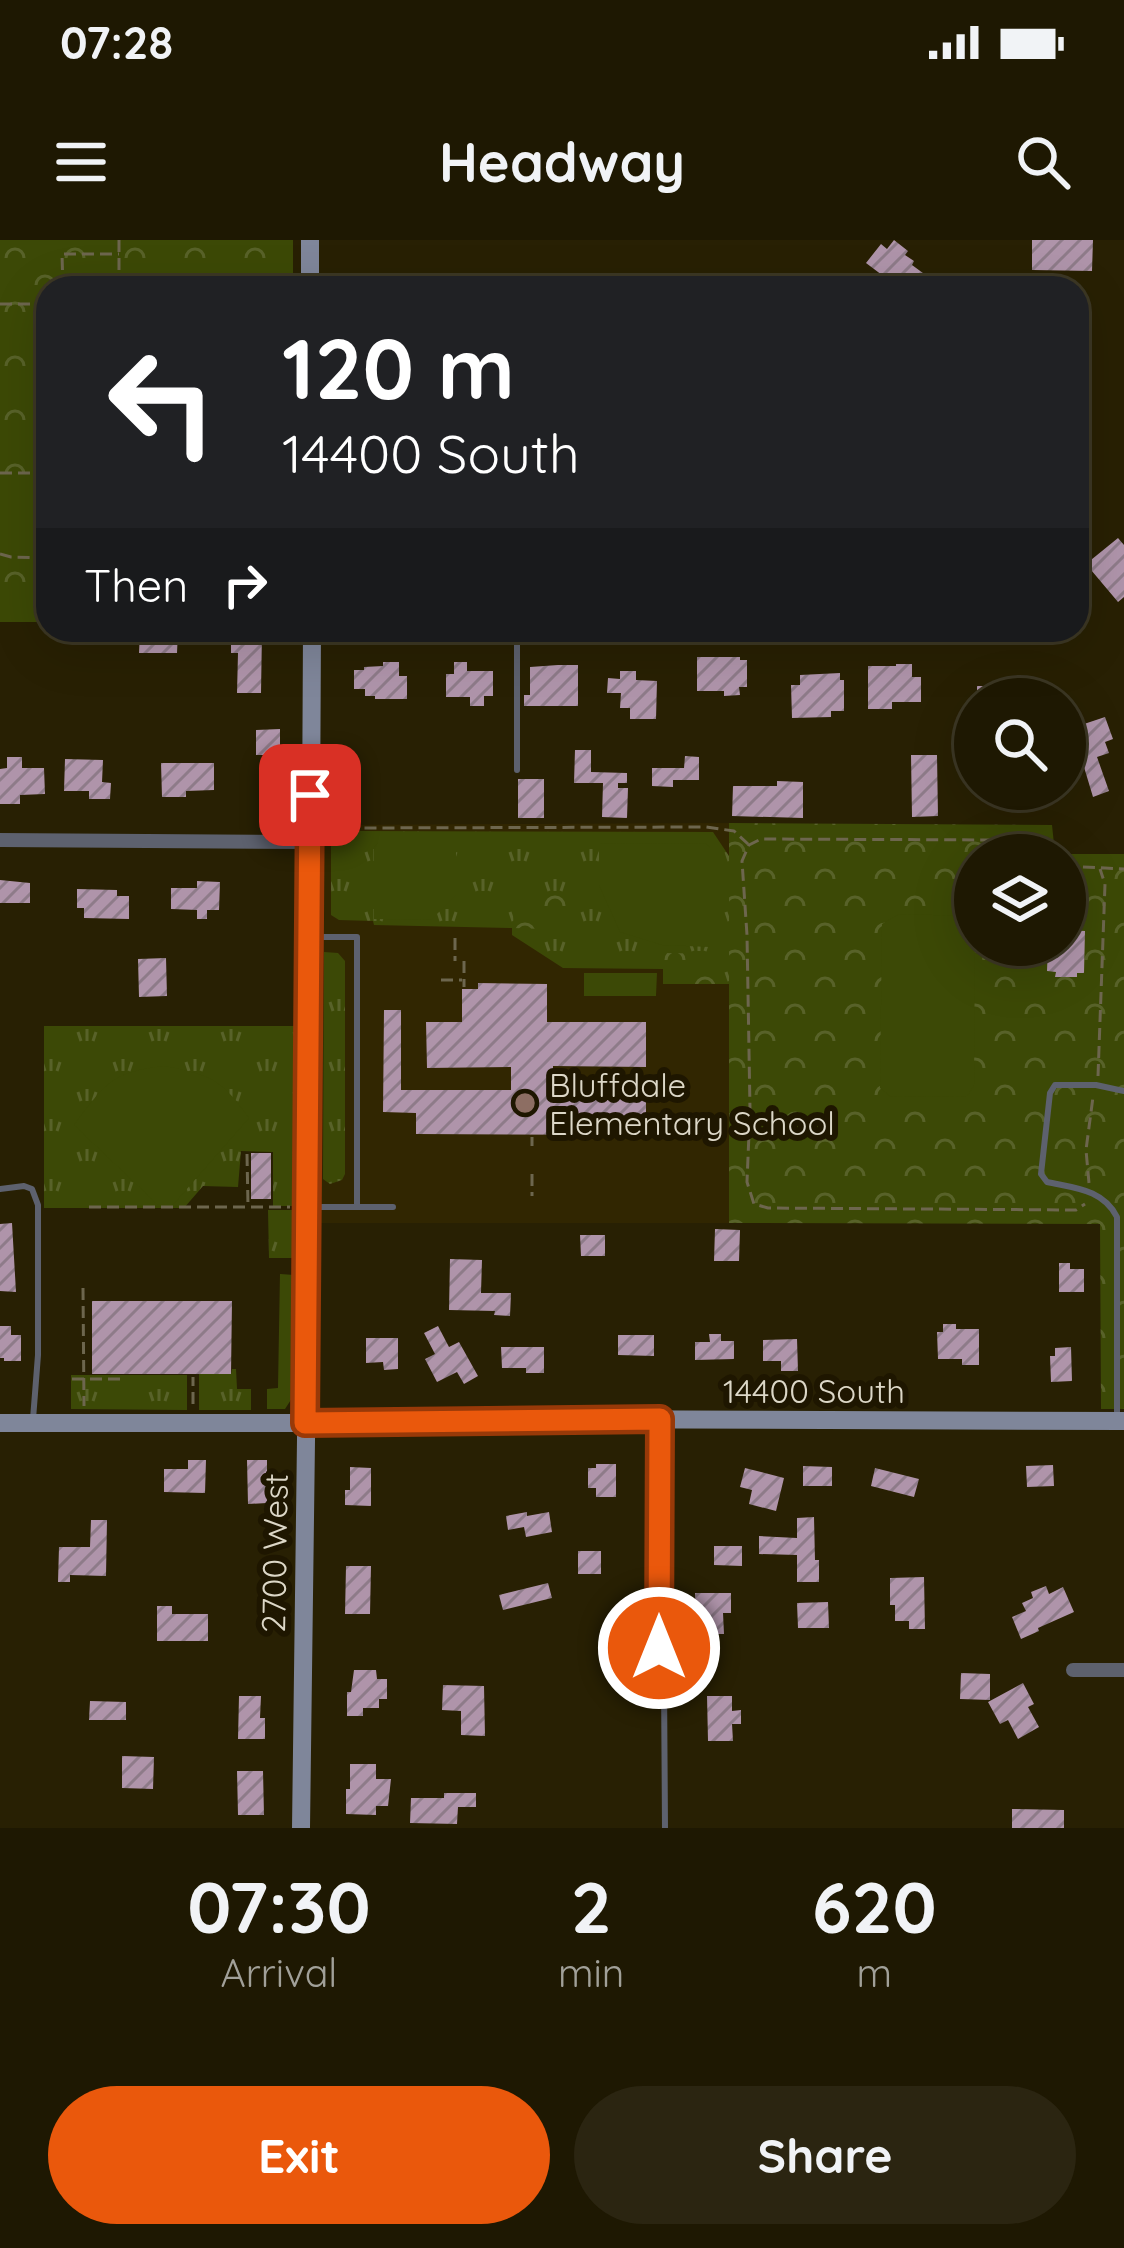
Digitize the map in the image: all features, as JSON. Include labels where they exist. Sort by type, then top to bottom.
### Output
[{"type":"main road","points":[[310,240],[310,276]]},
{"type":"main road","name":"2700 West","points":[[301,1828],[305,1423],[300,1207],[312,642]]},
{"type":"main road","name":"14400 South","points":[[0,1423],[1121,1421]]},
{"type":"street","points":[[0,841],[310,842]]},
{"type":"street","points":[[659,1648],[660,1419]]},
{"type":"street","points":[[1073,1670],[1124,1670]]},
{"type":"lane","points":[[517,770],[518,642]]},
{"type":"lane","points":[[308,937],[358,938],[357,1206]]},
{"type":"lane","points":[[1121,1421],[1117,1217],[1096,1193],[1047,1182],[1042,1174],[1050,1093],[1055,1085],[1124,1091]]},
{"type":"lane","points":[[0,1189],[32,1189],[38,1205],[33,1423]]},
{"type":"lane","points":[[300,1207],[393,1207]]},
{"type":"lane","points":[[659,1648],[664,1680],[665,1828]]},
{"type":"path","points":[[119,240],[119,276]]},
{"type":"path","points":[[63,276],[62,254],[119,254]]},
{"type":"path","points":[[0,304],[36,304]]},
{"type":"path","points":[[0,473],[36,473]]},
{"type":"path","points":[[0,554],[36,558]]},
{"type":"path","points":[[329,833],[353,828],[706,827],[734,831],[749,845]]},
{"type":"path","points":[[954,840],[761,839],[749,845],[742,861],[747,935],[747,1182],[754,1204],[768,1208],[1076,1210],[1088,1202],[1086,1150],[1100,1071],[1105,884],[1100,869]]},
{"type":"path","points":[[1086,868],[1124,869]]},
{"type":"path","points":[[455,938],[455,961]]},
{"type":"path","points":[[441,980],[464,984],[464,961]]},
{"type":"path","points":[[532,1137],[532,1146]]},
{"type":"path","points":[[248,1154],[248,1207]]},
{"type":"path","points":[[532,1174],[532,1196]]},
{"type":"path","points":[[88,1207],[300,1207]]},
{"type":"path","points":[[83,1288],[84,1406]]},
{"type":"path","points":[[71,1379],[120,1376]]},
{"type":"path","points":[[193,1377],[193,1406]]},
{"type":"shaded area","name":"Bluffdale Elementary School","points":[[729,823],[729,1223],[321,1223],[325,825]]},
{"type":"green space","points":[[0,240],[293,240],[293,276],[36,276],[36,622],[0,622]]},
{"type":"green space","points":[[0,476],[36,476],[36,556],[0,551]]},
{"type":"green space","points":[[729,823],[1052,825],[1053,834],[954,834],[954,966],[1086,966],[1086,854],[1124,854],[1124,1409],[1101,1409],[1100,1224],[729,1223]]},
{"type":"green space","points":[[357,831],[713,832],[729,856],[729,984],[723,984],[723,954],[663,954],[663,969],[563,968],[512,935],[512,928],[339,920],[331,915],[331,837]]},
{"type":"green space","points":[[379,842],[456,842],[456,895],[431,920],[374,919],[374,847]]},
{"type":"green space","points":[[706,843],[710,848],[710,947],[662,945],[620,932],[599,885],[599,844]]},
{"type":"green space","points":[[514,891],[575,893],[574,930],[513,928]]},
{"type":"green space","points":[[899,914],[954,916],[954,966],[975,966],[974,1086],[967,1096],[891,1097],[880,1088],[882,924]]},
{"type":"green space","points":[[324,952],[338,953],[345,961],[345,1174],[330,1184],[323,1179]]},
{"type":"green space","points":[[663,953],[724,954],[723,984],[663,984]]},
{"type":"green space","points":[[584,973],[657,973],[656,996],[584,996]]},
{"type":"green space","points":[[44,1026],[296,1026],[295,1206],[273,1206],[273,1152],[241,1151],[238,1187],[203,1186],[184,1208],[44,1208]]},
{"type":"green space","points":[[165,1066],[214,1081],[249,1118],[172,1206],[157,1204],[74,1125],[111,1082],[132,1072]]},
{"type":"green space","points":[[268,1210],[295,1210],[294,1258],[269,1258]]},
{"type":"green space","points":[[280,1274],[294,1275],[294,1395],[285,1409],[267,1409],[267,1389],[278,1388]]},
{"type":"green space","points":[[236,1369],[237,1389],[251,1389],[251,1410],[199,1410],[199,1374],[231,1374]]},
{"type":"green space","points":[[71,1375],[187,1375],[187,1410],[71,1409]]},
{"type":"building","points":[[894,240],[908,251],[905,255],[914,261],[912,265],[927,276],[883,276],[866,263],[881,244],[887,249]]},
{"type":"building","points":[[1032,240],[1093,240],[1092,271],[1032,270]]},
{"type":"building","points":[[1118,538],[1124,545],[1124,597],[1118,602],[1089,562]]},
{"type":"building","points":[[139,642],[177,642],[177,653],[139,653]]},
{"type":"building","points":[[231,642],[262,642],[261,693],[237,693],[238,653],[231,653]]},
{"type":"building","points":[[697,657],[747,660],[747,687],[739,687],[740,695],[697,691]]},
{"type":"building","points":[[383,662],[399,662],[399,676],[407,676],[407,699],[375,699],[365,696],[365,689],[354,689],[354,670],[383,666]]},
{"type":"building","points":[[454,662],[467,662],[467,671],[493,671],[493,696],[484,696],[484,706],[470,706],[470,697],[446,697],[446,674],[454,674]]},
{"type":"building","points":[[912,664],[912,677],[921,677],[921,702],[892,702],[892,709],[868,709],[868,666]]},
{"type":"building","points":[[578,665],[578,706],[524,706],[524,695],[530,695],[530,667]]},
{"type":"building","points":[[620,671],[636,671],[636,680],[657,681],[656,719],[630,719],[630,708],[620,708],[621,693],[607,693],[608,678],[620,679]]},
{"type":"building","points":[[840,673],[844,711],[831,711],[831,717],[792,718],[791,685],[800,685],[800,675]]},
{"type":"building","points":[[1105,717],[1113,739],[1105,742],[1109,753],[1097,757],[1109,791],[1093,797],[1086,774],[1086,723]]},
{"type":"building","points":[[280,729],[280,755],[256,755],[256,730]]},
{"type":"building","points":[[575,750],[591,750],[591,772],[627,773],[627,783],[618,783],[618,788],[628,788],[627,818],[602,817],[603,783],[574,783]]},
{"type":"building","points":[[911,755],[937,755],[938,816],[912,817]]},
{"type":"building","points":[[685,756],[699,757],[699,780],[673,780],[673,787],[652,786],[652,768],[684,768]]},
{"type":"building","points":[[7,757],[22,757],[22,768],[44,768],[45,794],[20,795],[20,804],[0,804],[0,769],[7,768]]},
{"type":"building","points":[[65,759],[103,760],[102,782],[111,783],[110,799],[89,799],[89,791],[64,791]]},
{"type":"building","points":[[161,763],[214,763],[214,790],[162,797]]},
{"type":"building","points":[[518,779],[544,779],[544,818],[518,818]]},
{"type":"building","points":[[777,781],[803,782],[803,818],[732,816],[733,786],[777,786]]},
{"type":"building","points":[[0,880],[30,883],[30,903],[0,903]]},
{"type":"building","points":[[197,881],[220,882],[219,910],[207,910],[207,919],[197,919],[197,910],[171,909],[171,888],[197,888]]},
{"type":"building","points":[[77,889],[117,890],[117,896],[129,896],[129,919],[84,918],[84,908],[77,908]]},
{"type":"building","points":[[166,958],[167,996],[139,997],[138,959]]},
{"type":"building","points":[[1047,966],[1084,966],[1084,973],[1077,977],[1055,977],[1056,972],[1047,971]]},
{"type":"building","points":[[478,983],[547,984],[547,1022],[646,1022],[646,1067],[553,1066],[553,1090],[646,1090],[646,1135],[416,1134],[416,1113],[383,1112],[384,1010],[401,1010],[401,1090],[511,1090],[511,1067],[427,1068],[426,1022],[462,1022],[462,989],[478,989]]},
{"type":"building","points":[[251,1153],[271,1153],[271,1199],[251,1199]]},
{"type":"building","points":[[12,1223],[16,1292],[0,1291],[0,1224]]},
{"type":"building","points":[[715,1229],[740,1230],[739,1261],[714,1261]]},
{"type":"building","points":[[580,1235],[605,1235],[605,1256],[581,1256]]},
{"type":"building","points":[[450,1259],[482,1260],[481,1293],[511,1293],[510,1316],[449,1310]]},
{"type":"building","points":[[1059,1263],[1084,1269],[1084,1292],[1059,1292]]},
{"type":"building","points":[[92,1301],[232,1301],[231,1374],[92,1374]]},
{"type":"building","points":[[943,1324],[979,1329],[979,1365],[938,1359],[937,1332],[943,1332]]},
{"type":"building","points":[[0,1326],[11,1326],[11,1335],[21,1335],[21,1361],[0,1358]]},
{"type":"building","points":[[438,1326],[449,1347],[459,1342],[478,1376],[464,1384],[457,1372],[437,1382],[425,1359],[435,1354],[424,1333]]},
{"type":"building","points":[[709,1334],[734,1341],[734,1359],[695,1360],[695,1342],[710,1342]]},
{"type":"building","points":[[618,1335],[654,1335],[654,1356],[618,1355]]},
{"type":"building","points":[[366,1338],[398,1338],[398,1369],[384,1370],[383,1362],[366,1363]]},
{"type":"building","points":[[797,1339],[798,1371],[781,1371],[781,1361],[763,1361],[763,1340]]},
{"type":"building","points":[[501,1347],[544,1347],[544,1373],[502,1368]]},
{"type":"building","points":[[1071,1347],[1072,1381],[1051,1382],[1050,1356],[1055,1356],[1055,1348]]},
{"type":"building","points":[[188,1460],[206,1460],[205,1493],[164,1492],[164,1469],[188,1469]]},
{"type":"building","points":[[247,1460],[267,1460],[267,1503],[248,1504]]},
{"type":"building","points":[[616,1464],[616,1497],[596,1497],[596,1488],[588,1488],[588,1468]]},
{"type":"building","points":[[1053,1465],[1054,1486],[1027,1487],[1026,1466]]},
{"type":"building","points":[[803,1466],[832,1467],[832,1486],[803,1486]]},
{"type":"building","points":[[350,1467],[371,1468],[371,1506],[345,1505]]},
{"type":"building","points":[[745,1468],[784,1478],[776,1511],[749,1504],[752,1490],[740,1487]]},
{"type":"building","points":[[875,1468],[919,1479],[914,1497],[871,1486]]},
{"type":"building","points":[[527,1512],[527,1516],[549,1512],[552,1532],[526,1537],[524,1527],[508,1530],[506,1516]]},
{"type":"building","points":[[814,1517],[819,1582],[797,1582],[797,1555],[759,1554],[759,1536],[797,1538],[797,1518]]},
{"type":"building","points":[[91,1520],[107,1520],[106,1576],[70,1575],[70,1582],[58,1582],[59,1547],[90,1547]]},
{"type":"building","points":[[714,1546],[742,1546],[742,1566],[714,1565]]},
{"type":"building","points":[[578,1551],[601,1551],[601,1574],[578,1574]]},
{"type":"building","points":[[346,1566],[371,1566],[370,1614],[345,1614]]},
{"type":"building","points":[[924,1577],[925,1629],[909,1629],[909,1621],[895,1621],[890,1578]]},
{"type":"building","points":[[548,1583],[552,1598],[503,1610],[499,1595]]},
{"type":"building","points":[[1046,1586],[1049,1594],[1063,1587],[1074,1612],[1021,1639],[1012,1617],[1026,1611],[1022,1603],[1033,1598],[1031,1592]]},
{"type":"building","points":[[695,1593],[731,1593],[731,1613],[723,1613],[724,1634],[696,1634]]},
{"type":"building","points":[[828,1602],[829,1628],[798,1628],[797,1603]]},
{"type":"building","points":[[157,1606],[172,1606],[172,1614],[208,1614],[208,1641],[157,1641]]},
{"type":"building","points":[[354,1670],[376,1670],[377,1679],[387,1679],[387,1699],[379,1699],[379,1708],[363,1708],[363,1716],[347,1716],[347,1692],[351,1692]]},
{"type":"building","points":[[961,1673],[990,1674],[990,1700],[960,1699]]},
{"type":"building","points":[[1023,1683],[1039,1727],[1018,1739],[1008,1720],[1000,1724],[988,1702]]},
{"type":"building","points":[[443,1685],[484,1686],[485,1736],[461,1735],[461,1711],[442,1710]]},
{"type":"building","points":[[239,1696],[261,1696],[265,1739],[238,1739]]},
{"type":"building","points":[[707,1696],[732,1696],[732,1711],[741,1710],[741,1724],[732,1724],[733,1741],[708,1741]]},
{"type":"building","points":[[90,1701],[126,1702],[126,1720],[89,1720]]},
{"type":"building","points":[[122,1756],[154,1757],[153,1789],[122,1788]]},
{"type":"building","points":[[350,1764],[376,1764],[376,1779],[391,1779],[388,1806],[376,1806],[376,1815],[346,1814]]},
{"type":"building","points":[[237,1771],[263,1771],[264,1815],[238,1815]]},
{"type":"building","points":[[444,1793],[476,1793],[476,1807],[458,1807],[457,1824],[410,1823],[411,1798],[444,1798]]},
{"type":"building","points":[[1012,1809],[1064,1810],[1064,1828],[1012,1828]]},
{"type":"place","name":"Bluffdale Elementary School","points":[[525,1103]]},
{"type":"route","points":[[310,795],[305,1423],[660,1419],[659,1648]]}]
